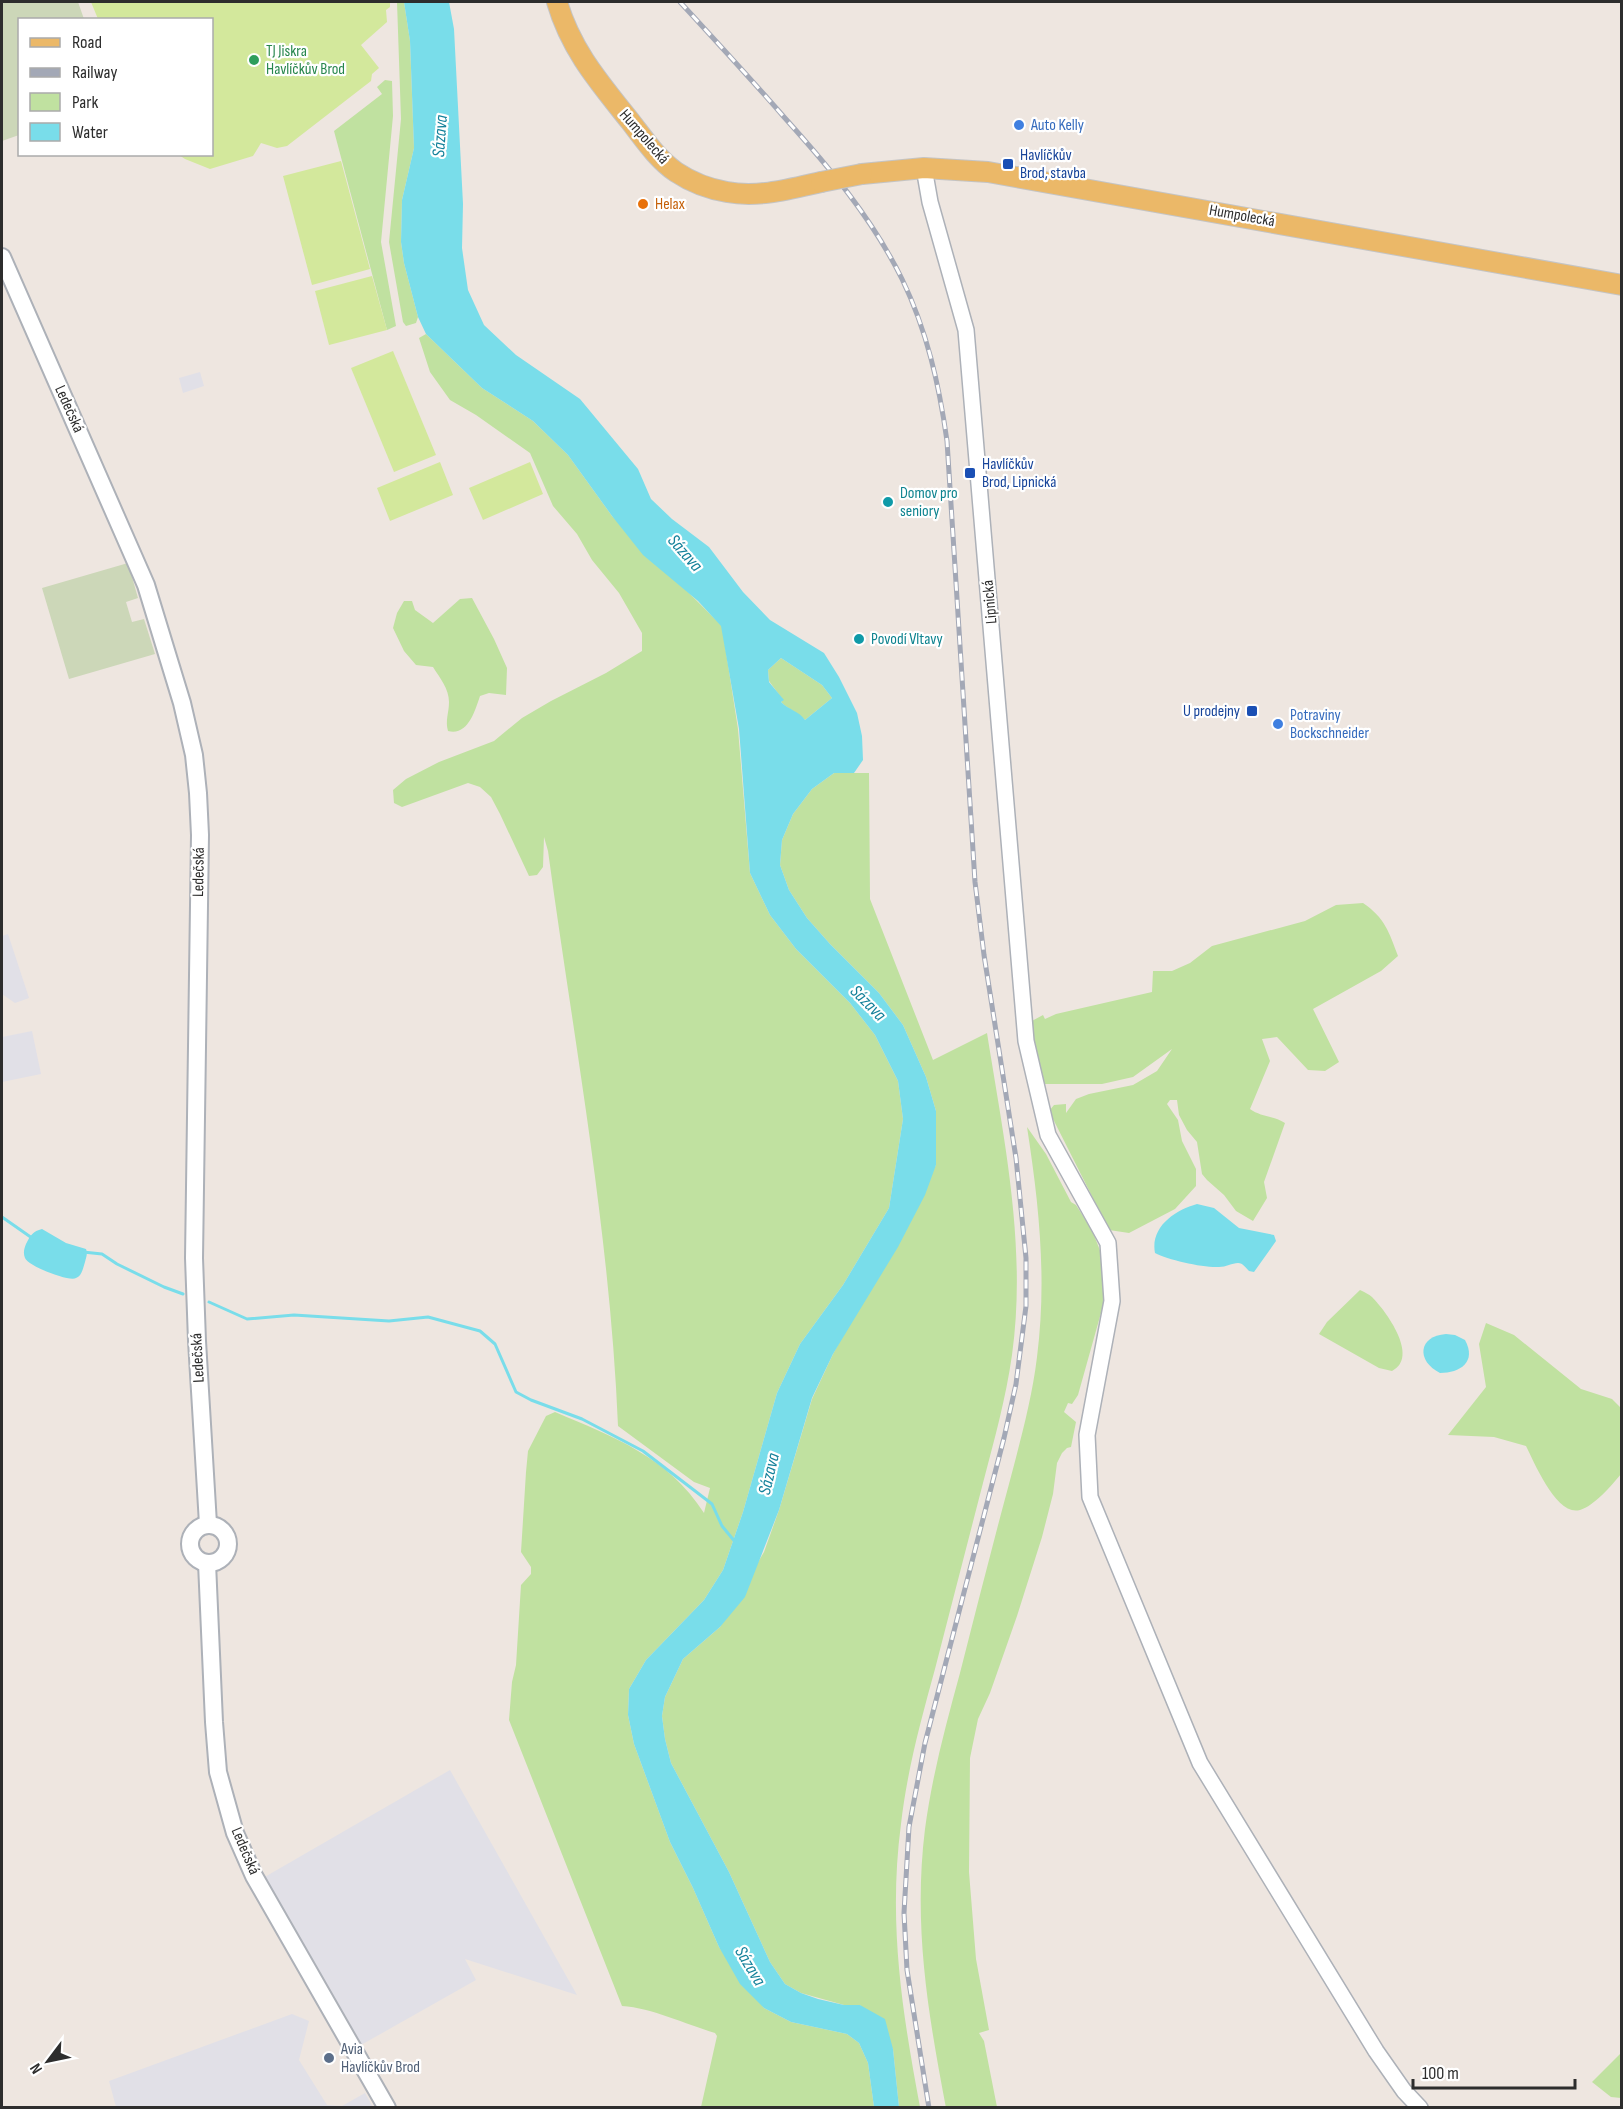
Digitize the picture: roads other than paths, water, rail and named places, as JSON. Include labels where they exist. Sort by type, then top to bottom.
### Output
[{"type":"main road","name":"Humpolecká","points":[[557,2],[566,28],[581,57],[648,144],[676,172],[708,188],[739,194],[769,193],[862,174],[924,168],[988,172],[1622,285]]},
{"type":"main road","name":"Ledečská","points":[[2,257],[146,585],[182,703],[194,755],[200,835],[194,1258],[208,1524]]},
{"type":"main road","points":[[208,1524],[220,1528],[228,1544],[227,1550],[220,1559],[207,1563],[194,1556],[189,1545],[196,1528],[208,1524]]},
{"type":"main road","name":"Ledečská","points":[[207,1563],[218,1772],[235,1833],[254,1876],[387,2108]]},
{"type":"street","name":"Lipnická","points":[[924,168],[930,202],[966,330],[1026,1041],[1048,1135],[1108,1243],[1112,1301],[1087,1435],[1090,1497],[1200,1763],[1376,2051],[1404,2091],[1420,2108]]},
{"type":"water","name":"Sázava","points":[[404,2],[449,2],[454,29],[463,204],[462,248],[468,290],[484,325],[516,355],[580,399],[638,469],[651,499],[672,519],[709,547],[743,592],[770,620],[824,653],[857,713],[862,736],[863,760],[854,773],[834,773],[812,789],[793,814],[782,840],[780,865],[789,890],[807,918],[879,993],[903,1025],[926,1077],[936,1111],[936,1165],[925,1195],[898,1247],[833,1354],[812,1398],[779,1510],[745,1597],[720,1627],[683,1659],[665,1697],[662,1716],[671,1763],[729,1872],[770,1962],[785,1984],[801,1993],[844,2005],[860,2005],[885,2019],[893,2049],[899,2107],[874,2107],[868,2063],[859,2043],[847,2034],[791,2022],[764,2008],[740,1984],[719,1947],[670,1842],[634,1744],[628,1715],[629,1689],[646,1660],[704,1600],[723,1570],[743,1512],[777,1393],[800,1344],[843,1285],[889,1208],[903,1119],[898,1081],[875,1035],[850,1003],[796,949],[770,915],[750,873],[739,729],[721,626],[698,601],[643,555],[568,455],[533,421],[482,388],[426,334],[418,317],[401,242],[402,200],[414,148],[410,41]],"holes":[[[781,658],[822,685],[832,698],[805,720],[781,702],[784,700],[769,682],[768,670]]]},
{"type":"water","points":[[1197,1204],[1214,1208],[1239,1228],[1274,1235],[1276,1241],[1254,1272],[1249,1271],[1240,1263],[1212,1267],[1177,1261],[1155,1253],[1156,1235],[1166,1221],[1180,1211]]},
{"type":"water","points":[[42,1229],[66,1243],[86,1249],[85,1262],[78,1277],[66,1278],[49,1272],[33,1265],[25,1258],[26,1244],[34,1233]]},
{"type":"water","points":[[1446,1334],[1465,1340],[1469,1354],[1468,1360],[1460,1368],[1440,1373],[1427,1362],[1424,1350],[1425,1344],[1430,1339]]},
{"type":"waterway","points":[[2,1217],[32,1238]]},
{"type":"waterway","points":[[83,1252],[102,1254],[117,1264],[183,1294]]},
{"type":"waterway","points":[[209,1302],[247,1319],[294,1315],[389,1321],[428,1317],[480,1331],[495,1344],[516,1392],[582,1419],[643,1451],[712,1504],[722,1526],[736,1543]]},
{"type":"railway","points":[[680,2],[817,155],[849,194],[877,235],[902,279],[925,338],[936,378],[947,441],[975,882],[984,955],[1016,1158],[1026,1258],[1026,1306],[1016,1384],[1004,1438],[925,1743],[909,1827],[904,1913],[907,1970],[929,2108]]},
{"type":"place","name":"TJ Jiskra Havlíčkův Brod","points":[[254,60]]},
{"type":"place","name":"Auto Kelly","points":[[1019,125]]},
{"type":"place","name":"Havlíčkův Brod, stavba","points":[[1008,164]]},
{"type":"place","name":"Helax","points":[[643,204]]},
{"type":"place","name":"Havlíčkův Brod, Lipnická","points":[[970,473]]},
{"type":"place","name":"Domov pro seniory","points":[[888,502]]},
{"type":"place","name":"Povodí Vltavy","points":[[859,639]]},
{"type":"place","name":"U prodejny","points":[[1252,711]]},
{"type":"place","name":"Potraviny Bockschneider","points":[[1278,724]]},
{"type":"place","name":"Avia Havlíčkův Brod","points":[[329,2058]]}]
